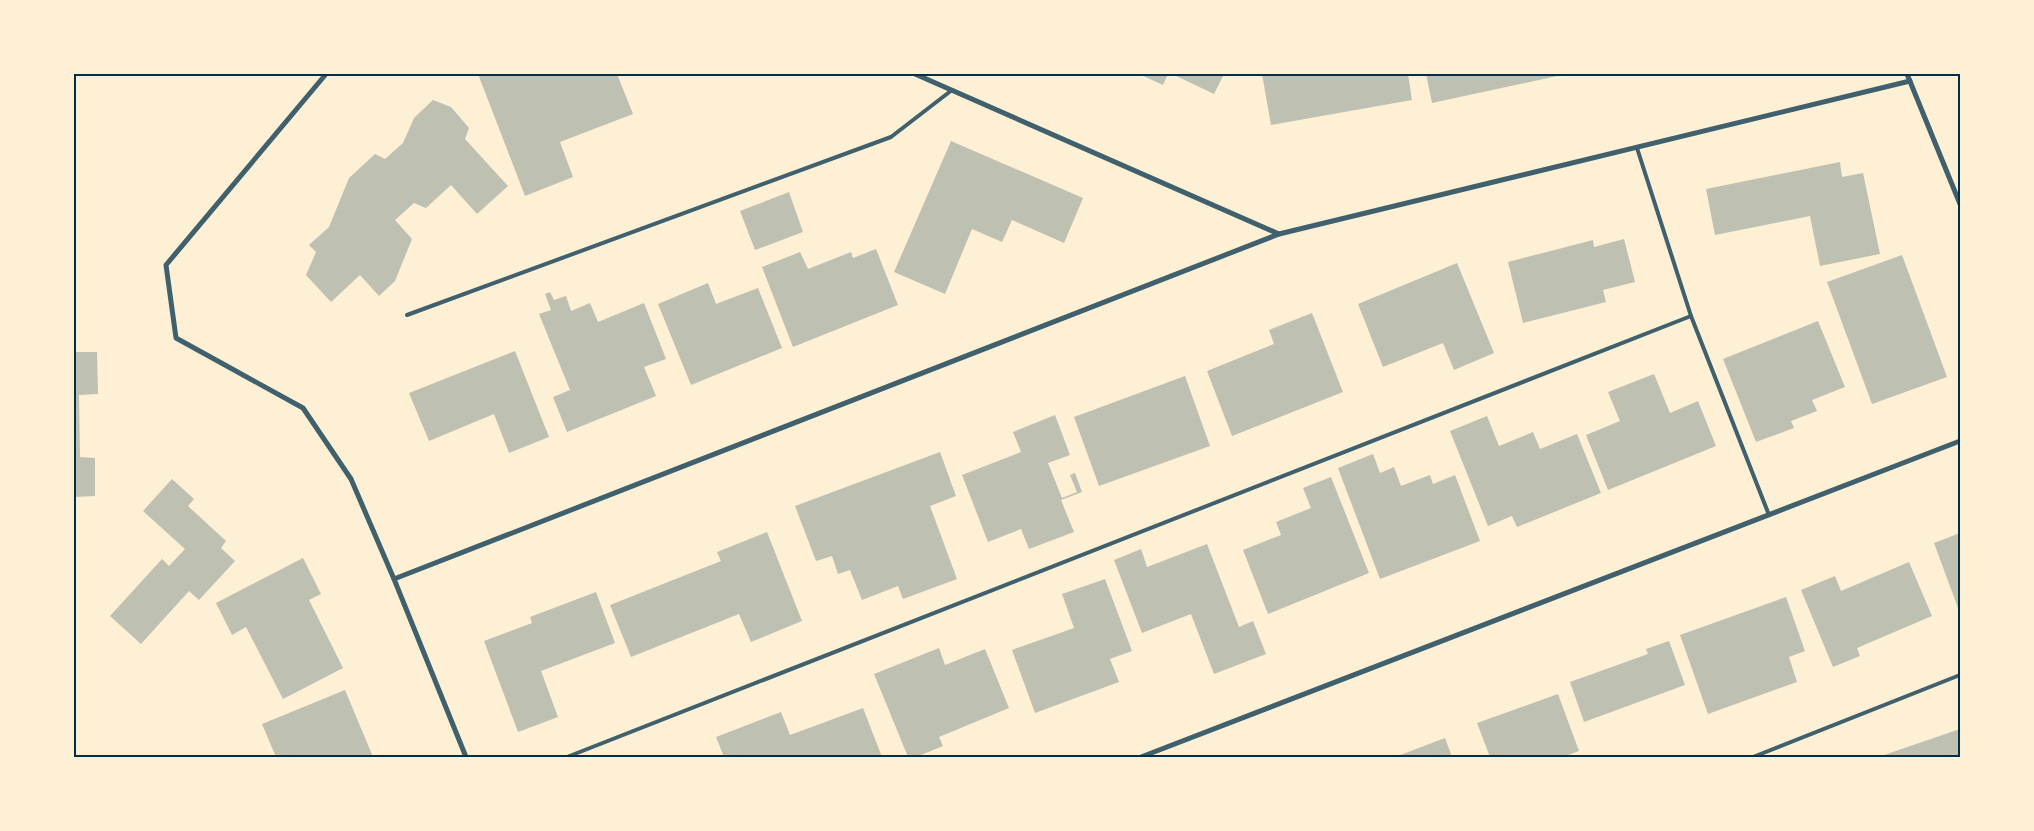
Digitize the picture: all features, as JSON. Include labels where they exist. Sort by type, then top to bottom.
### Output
[{"type":"street","points":[[326,74],[166,265],[176,338],[302,408],[351,479],[394,579],[466,757]]},
{"type":"street","points":[[915,74],[1279,234]]},
{"type":"street","points":[[1907,74],[1960,204]]},
{"type":"street","points":[[394,579],[1279,234],[1910,81]]},
{"type":"street","points":[[1141,757],[1960,441]]},
{"type":"lane","points":[[407,315],[891,138],[952,90]]},
{"type":"lane","points":[[1637,148],[1691,316],[1769,515]]},
{"type":"lane","points":[[567,757],[1691,316]]},
{"type":"lane","points":[[1753,757],[1960,675]]},
{"type":"building","points":[[478,74],[617,74],[633,114],[560,142],[573,177],[525,196]]},
{"type":"building","points":[[1139,74],[1168,74],[1163,85]]},
{"type":"building","points":[[1172,74],[1224,74],[1214,94]]},
{"type":"building","points":[[1262,74],[1408,74],[1412,100],[1271,125]]},
{"type":"building","points":[[1426,74],[1562,74],[1562,75],[1432,103]]},
{"type":"building","points":[[433,100],[451,107],[469,128],[465,139],[508,186],[477,214],[451,185],[426,208],[414,203],[395,220],[412,239],[395,281],[379,296],[360,275],[331,302],[306,275],[316,252],[309,245],[329,227],[349,178],[375,154],[385,159],[403,143],[414,118]]},
{"type":"building","points":[[951,141],[1083,198],[1064,243],[1012,220],[1002,242],[972,229],[945,294],[894,272]]},
{"type":"building","points":[[1840,162],[1842,177],[1863,173],[1880,254],[1820,266],[1810,216],[1715,235],[1706,189]]},
{"type":"building","points":[[789,192],[803,232],[755,250],[740,211]]},
{"type":"building","points":[[1624,239],[1635,282],[1603,290],[1606,302],[1523,323],[1508,262],[1593,240],[1594,247]]},
{"type":"building","points":[[876,249],[898,305],[793,347],[762,267],[800,252],[808,269],[851,252],[853,258]]},
{"type":"building","points":[[1902,255],[1947,377],[1872,404],[1827,282]]},
{"type":"building","points":[[1457,263],[1494,353],[1454,370],[1443,343],[1383,367],[1358,304]]},
{"type":"building","points":[[708,283],[716,304],[758,288],[782,348],[691,385],[658,304]]},
{"type":"building","points":[[550,292],[554,300],[566,296],[571,311],[590,303],[598,322],[644,303],[666,359],[644,367],[656,396],[567,432],[553,397],[570,390],[539,314],[551,310],[545,294]]},
{"type":"building","points":[[1312,313],[1343,392],[1232,436],[1207,371],[1274,344],[1269,330]]},
{"type":"building","points":[[1818,321],[1845,387],[1812,400],[1817,411],[1791,421],[1794,428],[1756,442],[1723,359]]},
{"type":"building","points":[[515,351],[549,437],[509,453],[494,414],[429,441],[409,393]]},
{"type":"building","points":[[74,352],[97,352],[98,394],[79,395],[80,457],[95,458],[95,496],[74,497]]},
{"type":"building","points":[[1654,374],[1670,413],[1698,401],[1716,446],[1608,490],[1586,435],[1620,421],[1608,392]]},
{"type":"building","points":[[1185,376],[1210,446],[1099,486],[1074,417]]},
{"type":"building","points":[[1055,415],[1070,455],[1048,463],[1062,498],[1077,492],[1070,475],[1075,473],[1082,492],[1061,500],[1074,532],[1029,549],[1021,529],[988,542],[962,475],[1021,452],[1013,432]]},
{"type":"building","points":[[1487,416],[1499,446],[1533,432],[1540,449],[1577,434],[1601,493],[1517,527],[1512,516],[1488,526],[1450,431]]},
{"type":"building","points":[[940,452],[956,496],[930,506],[957,579],[903,599],[898,586],[862,600],[850,570],[838,574],[832,556],[816,561],[795,506]]},
{"type":"building","points":[[1373,454],[1380,473],[1394,467],[1401,486],[1430,475],[1433,484],[1455,475],[1480,541],[1380,579],[1338,468]]},
{"type":"building","points":[[1331,477],[1369,573],[1268,614],[1243,550],[1281,535],[1276,522],[1311,508],[1303,488]]},
{"type":"building","points":[[172,479],[194,499],[188,506],[226,541],[221,548],[235,561],[199,600],[189,591],[141,644],[110,616],[162,559],[169,566],[185,549],[143,511]]},
{"type":"building","points":[[767,532],[802,621],[751,642],[739,614],[631,657],[610,605],[721,561],[717,552]]},
{"type":"building","points":[[1960,533],[1960,608],[1958,608],[1934,543]]},
{"type":"building","points":[[1207,544],[1239,627],[1253,621],[1266,654],[1214,674],[1191,614],[1142,633],[1114,560],[1141,549],[1147,567]]},
{"type":"building","points":[[303,558],[321,594],[309,600],[343,668],[283,699],[246,627],[232,635],[216,603]]},
{"type":"building","points":[[1909,562],[1932,616],[1857,648],[1860,656],[1833,667],[1801,590],[1835,576],[1841,591]]},
{"type":"building","points":[[1105,579],[1132,651],[1110,659],[1119,682],[1035,713],[1012,650],[1074,628],[1062,594]]},
{"type":"building","points":[[596,592],[615,643],[541,671],[558,717],[518,732],[484,641],[532,623],[530,617]]},
{"type":"building","points":[[1786,597],[1805,651],[1789,657],[1797,682],[1708,714],[1680,635]]},
{"type":"building","points":[[1669,641],[1685,685],[1584,722],[1570,682],[1648,654],[1646,649]]},
{"type":"building","points":[[939,648],[945,665],[985,649],[1009,708],[939,737],[943,746],[916,757],[908,757],[874,674]]},
{"type":"building","points":[[345,690],[373,757],[276,757],[262,724]]},
{"type":"building","points":[[1558,694],[1579,751],[1563,757],[1490,757],[1477,723]]},
{"type":"building","points":[[863,708],[882,757],[724,757],[716,737],[781,712],[790,735]]},
{"type":"building","points":[[1960,729],[1960,757],[1885,757],[1884,755]]},
{"type":"building","points":[[1445,738],[1452,757],[1395,757]]}]
